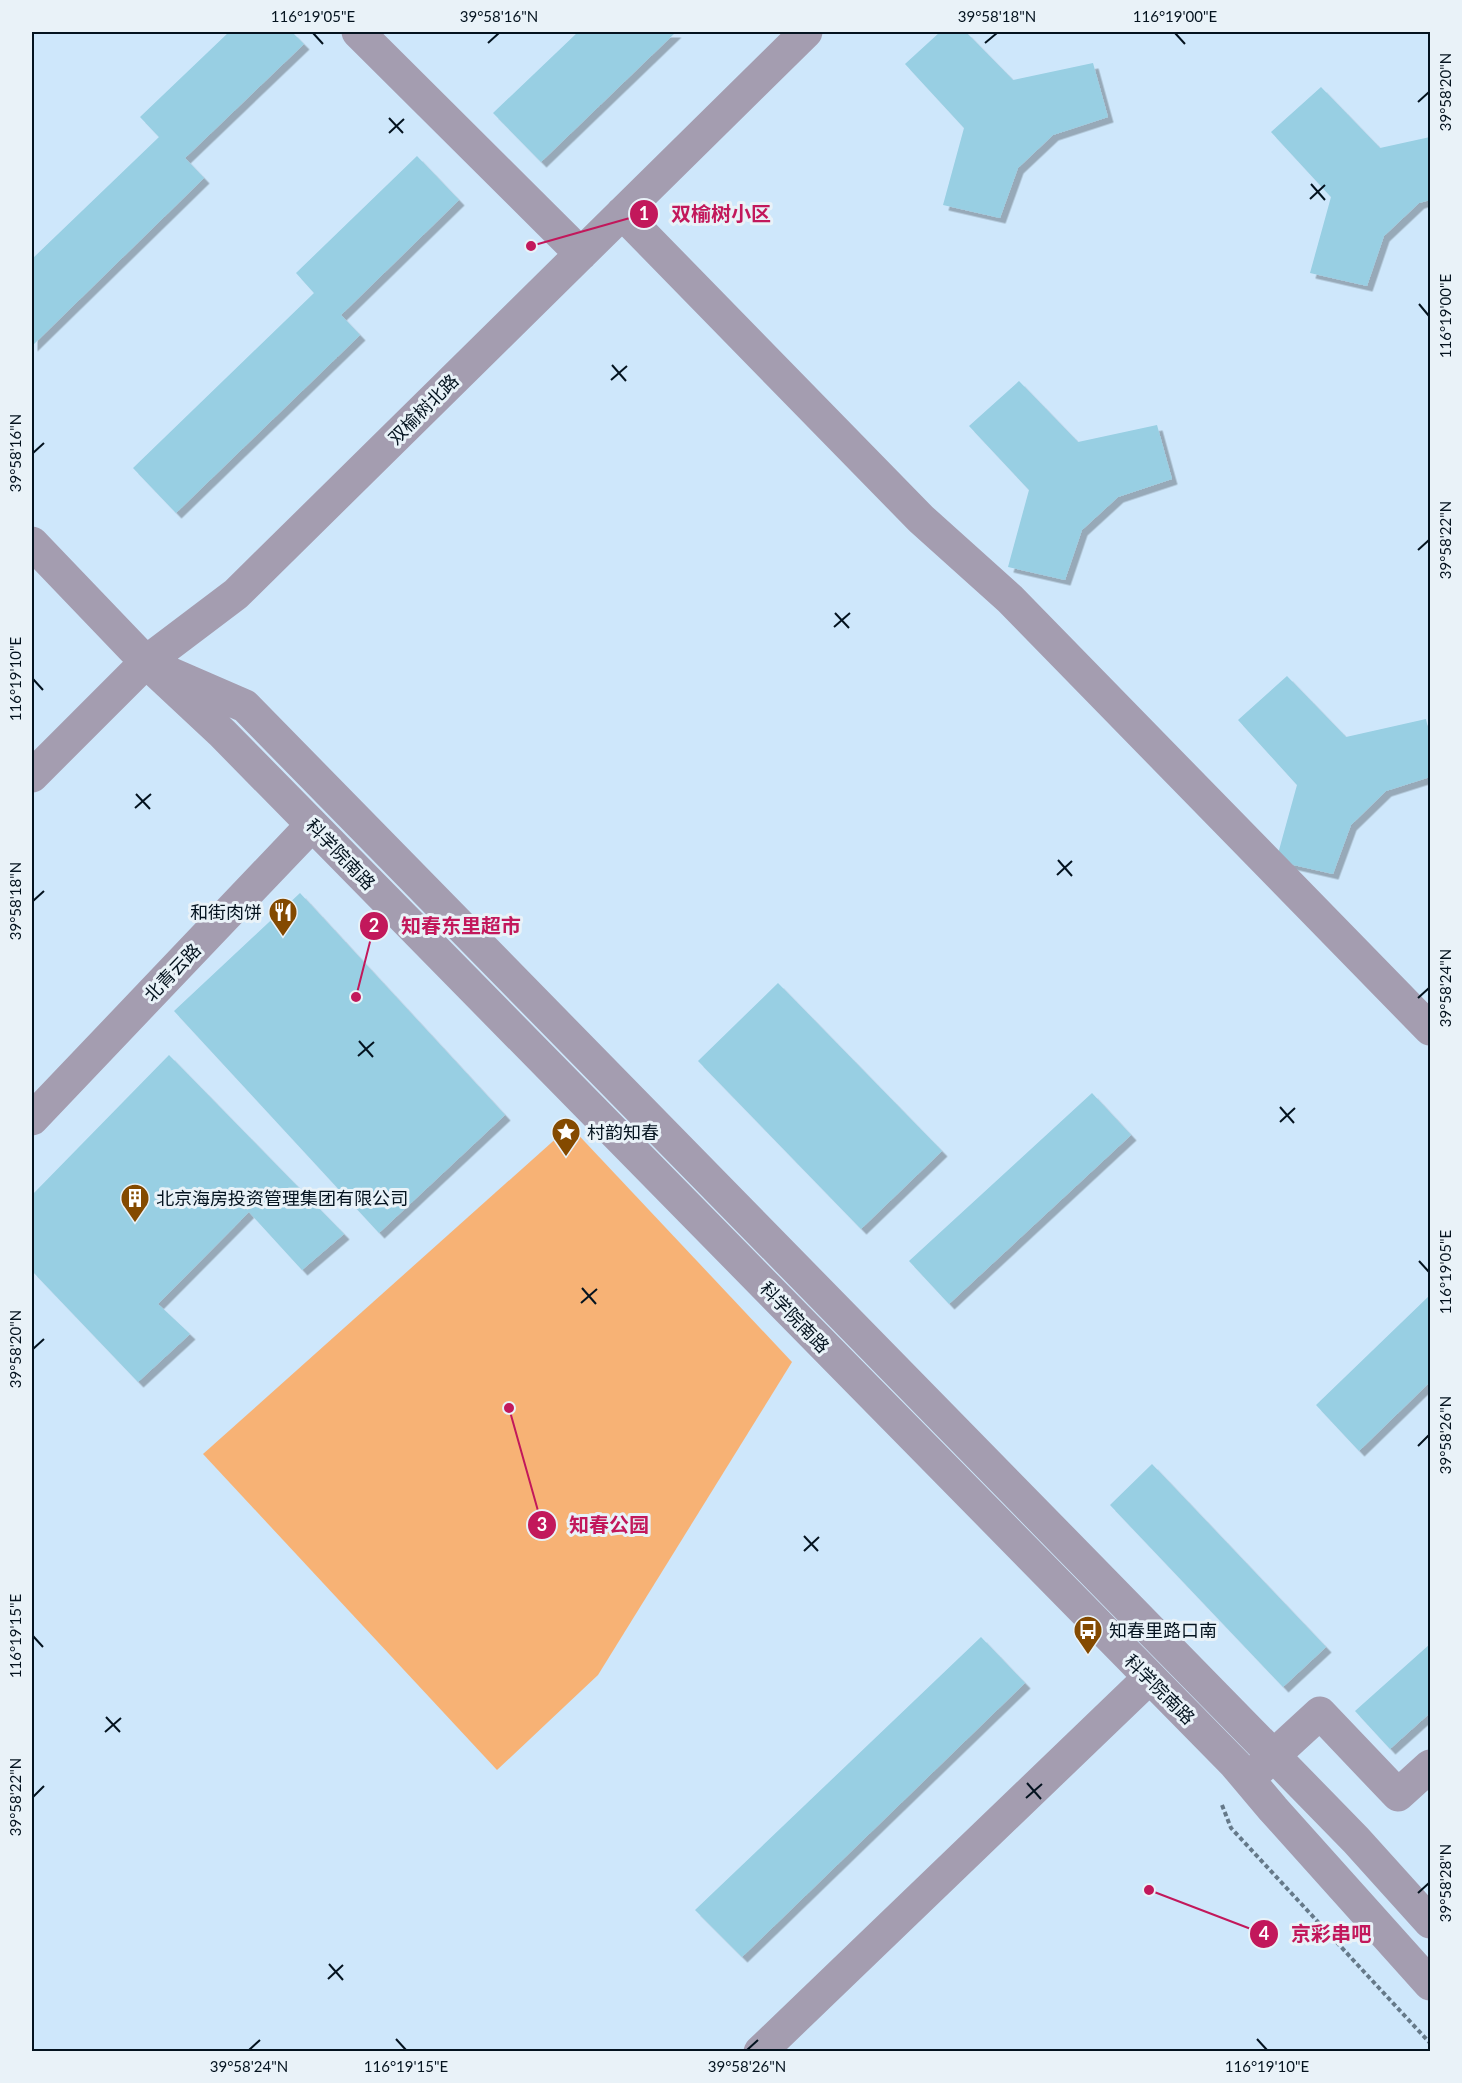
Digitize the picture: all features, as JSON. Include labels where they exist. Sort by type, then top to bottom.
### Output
[{"type":"street","points":[[358,32],[581,254]]},
{"type":"street","name":"双榆树北路","points":[[32,776],[146,662],[236,594],[806,32]]},
{"type":"street","points":[[622,213],[921,519],[1010,599],[1431,1029]]},
{"type":"street","name":"科学院南路","points":[[32,543],[146,662],[222,733],[1235,1764],[1431,1984]]},
{"type":"street","name":"科学院南路","points":[[146,662],[245,706],[1356,1840],[1431,1922]]},
{"type":"street","name":"北青云路","points":[[32,1119],[312,825]]},
{"type":"street","points":[[760,2052],[1149,1678]]},
{"type":"street","points":[[1248,1780],[1320,1713],[1398,1795],[1431,1766]]},
{"type":"shaded area","points":[[570,1126],[792,1362],[598,1675],[497,1770],[203,1454]]},
{"type":"building","points":[[229,32],[292,32],[304,44],[185,158],[204,178],[32,346],[32,259],[159,137],[140,117]]},
{"type":"building","points":[[578,32],[676,32],[541,162],[493,113]]},
{"type":"building","points":[[940,32],[966,32],[1013,80],[1093,63],[1108,117],[1053,135],[1018,168],[1000,218],[943,205],[964,128],[905,64]]},
{"type":"building","points":[[1321,87],[1380,148],[1430,137],[1430,200],[1419,203],[1384,236],[1367,286],[1310,273],[1331,197],[1271,132]]},
{"type":"building","points":[[417,156],[459,200],[341,315],[360,335],[176,513],[133,468],[314,293],[296,273]]},
{"type":"building","points":[[1019,381],[1078,442],[1157,425],[1172,479],[1118,497],[1082,530],[1065,580],[1008,567],[1029,490],[969,426]]},
{"type":"building","points":[[1287,676],[1346,737],[1426,719],[1430,737],[1430,777],[1386,791],[1351,825],[1333,874],[1276,861],[1297,785],[1238,720]]},
{"type":"building","points":[[300,893],[505,1115],[379,1233],[174,1011]]},
{"type":"building","points":[[778,983],[942,1151],[861,1229],[698,1061]]},
{"type":"building","name":"北京海房投资管理集团有限公司","points":[[169,1055],[344,1234],[302,1270],[249,1212],[158,1304],[190,1334],[138,1382],[32,1271],[32,1195]]},
{"type":"building","points":[[1092,1093],[1131,1135],[949,1304],[909,1261]]},
{"type":"building","points":[[1430,1295],[1430,1382],[1359,1451],[1316,1405]]},
{"type":"building","points":[[1152,1464],[1326,1647],[1283,1687],[1110,1505]]},
{"type":"building","points":[[981,1637],[1025,1683],[742,1957],[695,1910]]},
{"type":"building","points":[[1430,1644],[1430,1713],[1390,1749],[1355,1711]]},
{"type":"place","name":"双榆树小区","points":[[531,246]]},
{"type":"place","name":"和街肉饼","points":[[283,938]]},
{"type":"place","name":"知春东里超市","points":[[356,997]]},
{"type":"place","name":"村韵知春","points":[[566,1158]]},
{"type":"place","name":"北京海房投资管理集团有限公司","points":[[135,1224]]},
{"type":"place","name":"知春公园","points":[[509,1408]]},
{"type":"place","name":"知春里路口南","points":[[1088,1656]]},
{"type":"place","name":"京彩串吧","points":[[1149,1890]]}]
